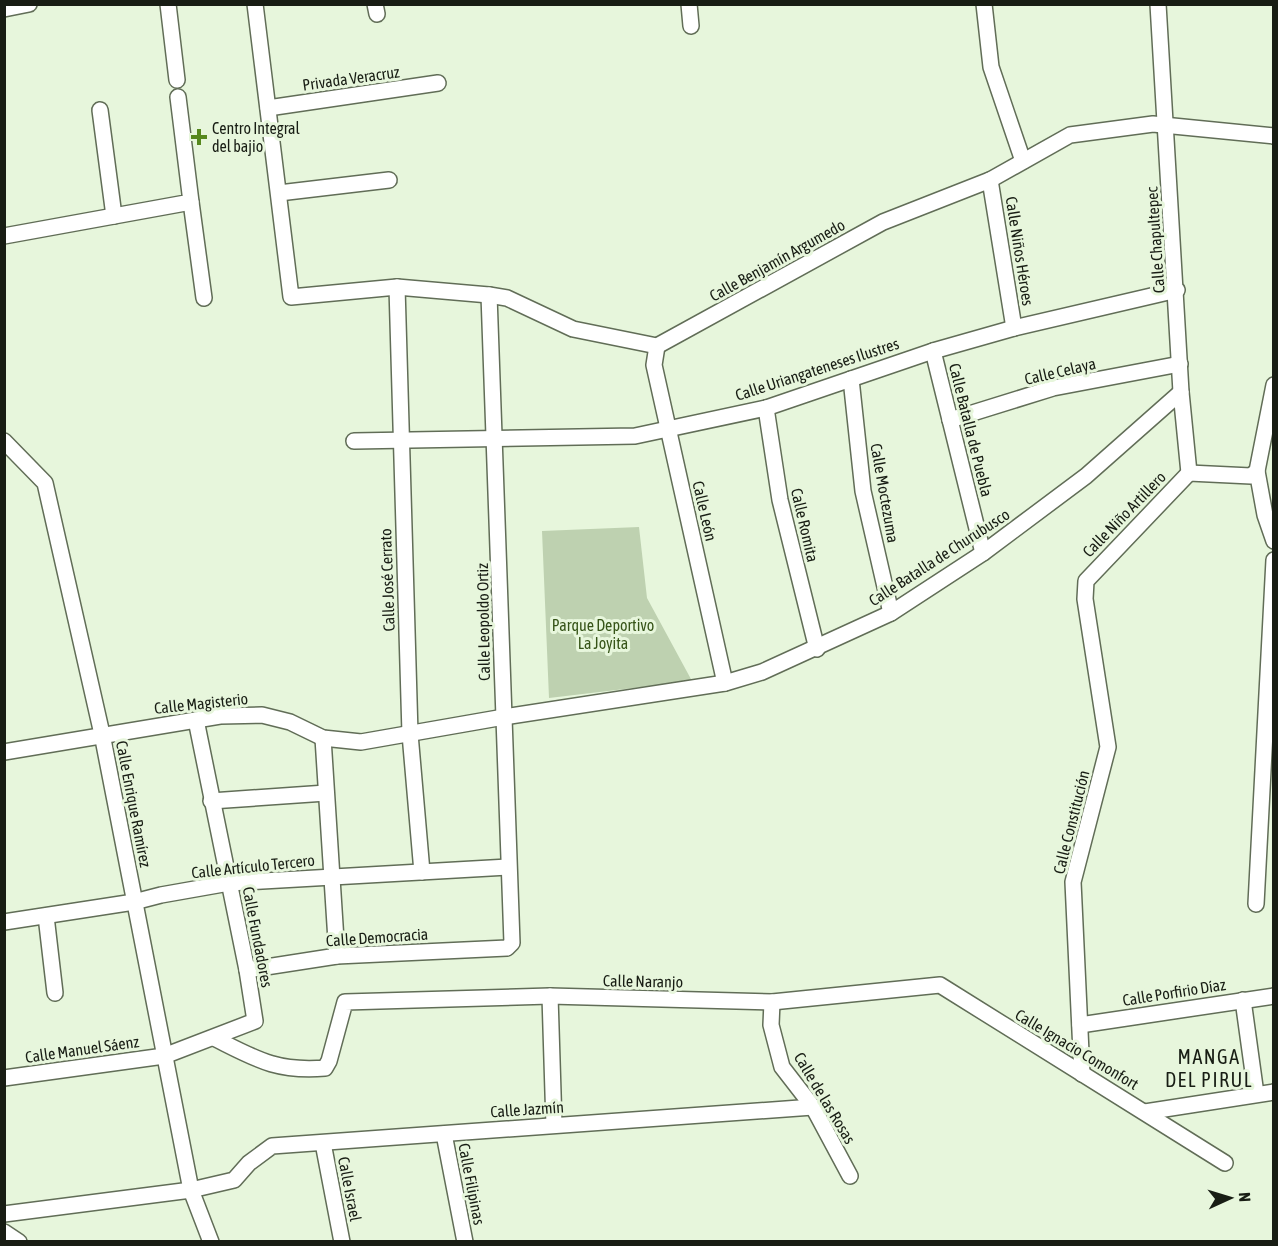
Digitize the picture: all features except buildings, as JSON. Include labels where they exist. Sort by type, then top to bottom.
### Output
[{"type":"street","points":[[4,9],[29,4]]},
{"type":"street","points":[[168,4],[177,80]]},
{"type":"street","points":[[255,4],[291,297],[396,287],[489,295],[507,298],[573,329],[657,346]]},
{"type":"street","points":[[689,4],[691,26]]},
{"type":"street","points":[[984,4],[991,67],[1023,161]]},
{"type":"street","name":"Calle Chapultepec","points":[[1158,4],[1177,290],[1181,392],[1189,473]]},
{"type":"street","name":"Privada Veracruz","points":[[268,108],[438,83]]},
{"type":"street","points":[[177,97],[204,298]]},
{"type":"street","points":[[100,110],[114,216]]},
{"type":"street","name":"Calle Benjamín Argumedo","points":[[657,346],[883,222],[990,180],[1070,135],[1165,124],[1274,136]]},
{"type":"street","points":[[279,193],[389,180]]},
{"type":"street","name":"Calle Niños Héroes","points":[[990,180],[1014,328]]},
{"type":"street","points":[[4,236],[191,202]]},
{"type":"street","name":"Calle José Cerrato","points":[[396,287],[410,734],[422,872]]},
{"type":"street","name":"Calle Uriangateneses Ilustres","points":[[354,441],[635,436],[668,430],[766,408],[933,351],[1014,328],[1177,290]]},
{"type":"street","name":"Calle Leopoldo Ortiz","points":[[489,295],[496,438],[510,946]]},
{"type":"street","name":"Calle León","points":[[657,346],[654,365],[725,683]]},
{"type":"street","name":"Calle Batalla de Puebla","points":[[933,351],[983,553]]},
{"type":"street","name":"Calle Celaya","points":[[950,420],[1053,388],[1180,364]]},
{"type":"street","name":"Calle Moctezuma","points":[[850,379],[863,491],[891,613]]},
{"type":"street","points":[[1273,389],[1257,471],[1265,515],[1274,541]]},
{"type":"street","name":"Calle Batalla de Churubusco","points":[[504,717],[725,683],[762,672],[817,649],[891,613],[983,553],[1086,476],[1181,392]]},
{"type":"street","name":"Calle Romita","points":[[766,408],[780,500],[817,649]]},
{"type":"street","name":"Calle Enrique Ramírez","points":[[4,441],[45,483],[102,734],[191,1190],[211,1242]]},
{"type":"street","points":[[1189,473],[1251,476],[1257,471]]},
{"type":"street","name":"Calle Niño Artillero","points":[[1086,580],[1189,473]]},
{"type":"street","points":[[1256,904],[1274,560]]},
{"type":"street","name":"Calle Constitución","points":[[1082,1074],[1073,882],[1108,747],[1085,599],[1086,580]]},
{"type":"street","name":"Calle Magisterio","points":[[4,752],[196,720],[262,715],[290,722],[323,738],[361,742],[504,717]]},
{"type":"street","name":"Calle Fundadores","points":[[196,720],[211,801],[248,970],[255,1020],[214,1038]]},
{"type":"street","points":[[323,738],[337,957]]},
{"type":"street","points":[[211,801],[326,793]]},
{"type":"street","name":"Calle Artículo Tercero","points":[[4,922],[134,902],[229,883],[508,867]]},
{"type":"street","points":[[45,916],[55,993]]},
{"type":"street","name":"Calle Democracia","points":[[248,970],[337,957],[510,946]]},
{"type":"street","name":"Calle Naranjo","points":[[214,1038],[271,1066],[325,1068],[345,1002],[550,996],[772,1002],[940,985]]},
{"type":"street","name":"Calle Ignacio Comonfort","points":[[940,985],[1225,1163]]},
{"type":"street","points":[[550,996],[554,1125]]},
{"type":"street","name":"Calle Porfirio Díaz","points":[[1080,1025],[1274,996]]},
{"type":"street","points":[[1243,1000],[1256,1094]]},
{"type":"street","name":"Calle de las Rosas","points":[[772,1002],[771,1025],[782,1068],[813,1107],[850,1176]]},
{"type":"street","points":[[164,1056],[214,1038]]},
{"type":"street","name":"Calle Manuel Sáenz","points":[[4,1078],[164,1056]]},
{"type":"street","points":[[1145,1112],[1274,1092]]},
{"type":"street","name":"Calle Jazmín","points":[[191,1190],[234,1180],[249,1162],[272,1146],[813,1107]]},
{"type":"street","name":"Calle Filipinas","points":[[444,1134],[465,1242]]},
{"type":"street","name":"Calle Israel","points":[[322,1143],[342,1242]]},
{"type":"street","points":[[4,1214],[191,1190]]},
{"type":"street","points":[[4,1232],[19,1242]]},
{"type":"green space","name":"Parque Deportivo La Joyita","points":[[639,527],[647,598],[692,681],[549,698],[542,531]]},
{"type":"place","name":"Centro Integral del bajio","points":[[199,137]]},
{"type":"district","name":"MANGA DEL PIRUL","points":[[1209,1068]]}]
